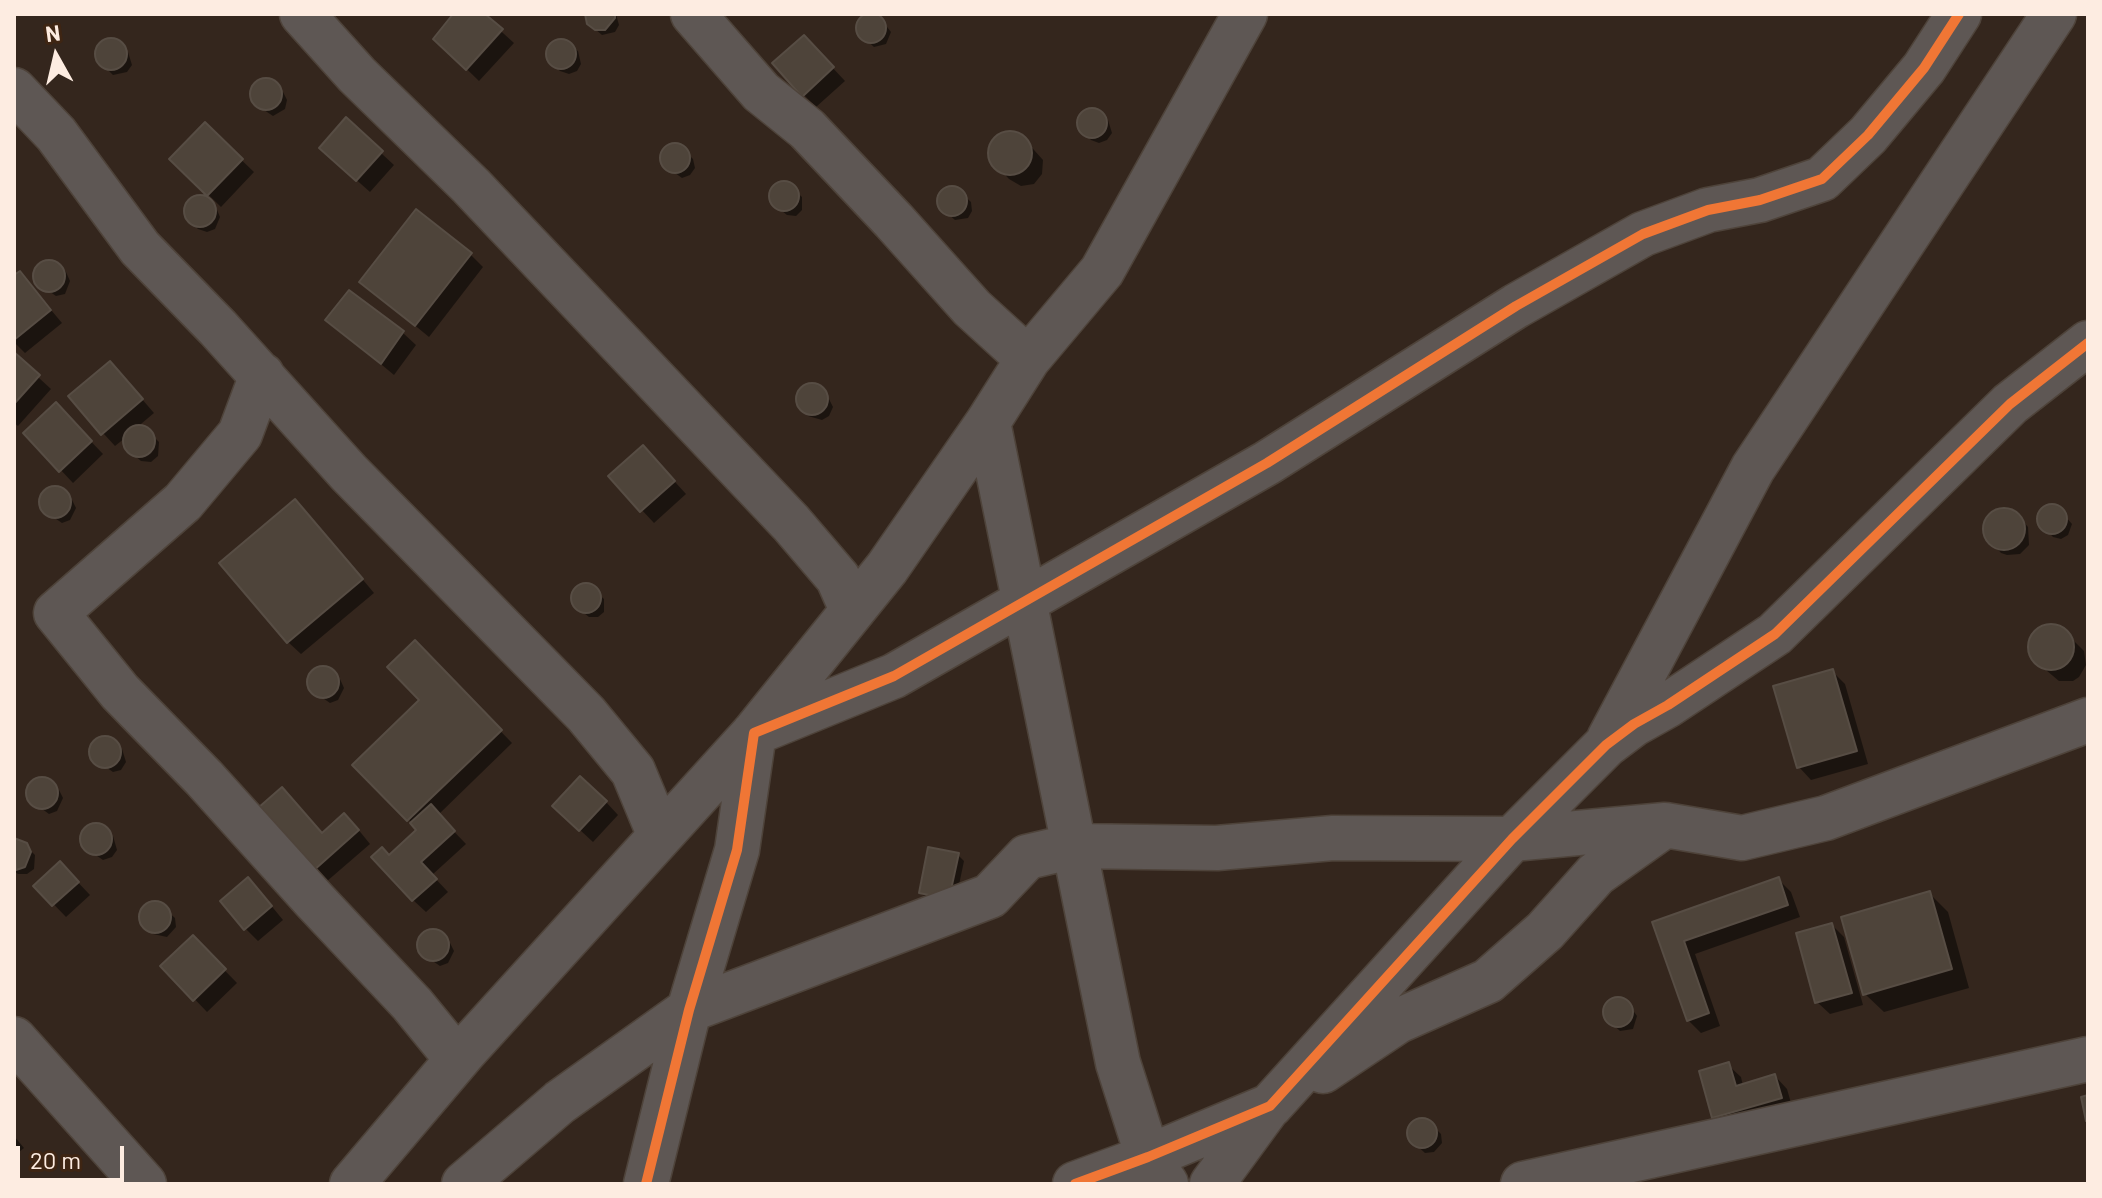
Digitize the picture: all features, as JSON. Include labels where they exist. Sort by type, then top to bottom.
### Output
[{"type":"street","points":[[302,14],[357,75],[482,197],[791,523],[838,578],[852,610]]},
{"type":"street","points":[[693,14],[761,92],[807,129],[972,308],[1028,359]]},
{"type":"street","points":[[352,1184],[457,1059],[754,733],[887,568],[1028,359],[1102,271],[1245,14]]},
{"type":"street","points":[[754,733],[894,676],[1267,463],[1516,306],[1643,234],[1708,210],[1760,200],[1822,179],[1878,124],[1924,68],[1959,14]]},
{"type":"street","points":[[1606,745],[1753,468],[2054,14]]},
{"type":"street","points":[[14,90],[56,134],[140,248],[262,375],[349,473],[586,714],[633,771],[660,836]]},
{"type":"street","points":[[1212,1184],[1270,1106],[1512,839],[1606,745],[1775,634],[2010,404],[2088,343]]},
{"type":"street","points":[[262,375],[240,434],[183,502],[56,613],[120,692],[204,778],[412,1004],[457,1059]]},
{"type":"street","points":[[988,422],[1118,1063],[1157,1171]]},
{"type":"street","points":[[464,1184],[560,1102],[689,1010],[990,896],[1027,857],[1074,846],[1217,848],[1333,838],[1512,839],[1665,825],[1742,838],[1826,818],[2088,720]]},
{"type":"street","points":[[646,1184],[689,1010],[737,850],[754,733]]},
{"type":"street","points":[[1075,1184],[1157,1171],[1270,1106],[1398,1021],[1488,981],[1545,931],[1596,874],[1665,825]]},
{"type":"street","points":[[14,1039],[144,1184]]},
{"type":"street","points":[[1523,1184],[2088,1059]]},
{"type":"building","points":[[871,13],[877,14],[885,22],[885,34],[877,42],[871,43],[865,42],[857,34],[856,28],[857,22],[865,14]]},
{"type":"building","points":[[453,14],[485,14],[503,29],[466,70],[433,39]]},
{"type":"building","points":[[585,14],[615,14],[615,18],[605,30],[595,30],[587,24]]},
{"type":"building","points":[[804,35],[834,67],[802,97],[772,63]]},
{"type":"building","points":[[111,38],[122,43],[127,54],[122,65],[111,70],[100,65],[95,54],[100,43]]},
{"type":"building","points":[[561,39],[572,43],[576,54],[572,65],[561,69],[550,65],[546,54],[550,43]]},
{"type":"building","points":[[266,78],[277,83],[282,94],[277,105],[266,110],[255,105],[250,94],[255,83]]},
{"type":"building","points":[[1092,108],[1103,112],[1107,123],[1103,134],[1092,138],[1081,134],[1077,123],[1081,112]]},
{"type":"building","points":[[346,117],[383,151],[356,181],[319,148]]},
{"type":"building","points":[[205,122],[243,159],[207,196],[169,159]]},
{"type":"building","points":[[1010,131],[1025,138],[1032,153],[1025,168],[1010,175],[995,168],[988,153],[995,138]]},
{"type":"building","points":[[675,143],[686,147],[690,158],[686,169],[675,173],[664,169],[660,158],[664,147]]},
{"type":"building","points":[[784,181],[795,185],[799,196],[795,207],[784,211],[773,207],[769,196],[773,185]]},
{"type":"building","points":[[952,186],[963,190],[967,201],[963,212],[952,216],[941,212],[937,201],[941,190]]},
{"type":"building","points":[[200,195],[211,200],[216,211],[211,222],[200,227],[189,222],[184,211],[189,200]]},
{"type":"building","points":[[416,209],[472,253],[415,326],[359,282]]},
{"type":"building","points":[[49,260],[60,265],[65,276],[60,287],[49,292],[38,287],[33,276],[38,265]]},
{"type":"building","points":[[20,271],[51,310],[14,340],[14,275]]},
{"type":"building","points":[[349,290],[404,331],[381,364],[325,320]]},
{"type":"building","points":[[14,352],[40,375],[14,404]]},
{"type":"building","points":[[110,361],[143,399],[101,435],[68,396]]},
{"type":"building","points":[[812,383],[823,388],[828,399],[823,410],[812,415],[801,410],[796,399],[801,388]]},
{"type":"building","points":[[56,402],[92,441],[59,472],[23,433]]},
{"type":"building","points":[[139,425],[150,430],[155,441],[150,452],[139,457],[128,452],[123,441],[128,430]]},
{"type":"building","points":[[643,445],[675,481],[640,512],[608,476]]},
{"type":"building","points":[[55,486],[66,491],[71,502],[66,513],[55,518],[44,513],[39,502],[44,491]]},
{"type":"building","points":[[295,499],[363,579],[287,643],[219,563]]},
{"type":"building","points":[[2052,504],[2058,505],[2066,513],[2066,525],[2058,533],[2052,534],[2046,533],[2038,525],[2037,519],[2038,513],[2046,505]]},
{"type":"building","points":[[2004,508],[2019,514],[2025,529],[2019,544],[2004,550],[1989,544],[1983,529],[1989,514]]},
{"type":"building","points":[[586,583],[597,587],[601,598],[597,609],[586,613],[575,609],[571,598],[575,587]]},
{"type":"building","points":[[2051,624],[2068,630],[2074,647],[2068,664],[2051,670],[2034,664],[2028,647],[2034,630]]},
{"type":"building","points":[[415,640],[502,730],[407,821],[352,765],[419,700],[387,667]]},
{"type":"building","points":[[323,666],[334,671],[339,682],[334,693],[323,698],[312,693],[307,682],[312,671]]},
{"type":"building","points":[[1833,669],[1857,751],[1797,768],[1773,686]]},
{"type":"building","points":[[105,736],[116,741],[121,752],[116,763],[105,768],[94,763],[89,752],[94,741]]},
{"type":"building","points":[[580,776],[607,801],[579,831],[552,806]]},
{"type":"building","points":[[42,777],[53,782],[58,793],[53,804],[42,809],[31,804],[26,793],[31,782]]},
{"type":"building","points":[[282,787],[322,833],[344,813],[359,830],[313,871],[258,808]]},
{"type":"building","points":[[431,804],[455,831],[421,862],[437,879],[412,901],[371,857],[382,847],[389,855],[416,830],[410,823]]},
{"type":"building","points":[[96,823],[107,828],[112,839],[107,850],[96,855],[85,850],[80,839],[85,828]]},
{"type":"building","points":[[14,838],[27,843],[31,852],[25,867],[16,870]]},
{"type":"building","points":[[928,847],[959,853],[949,899],[919,893]]},
{"type":"building","points":[[60,861],[79,882],[52,906],[33,886]]},
{"type":"building","points":[[248,877],[272,906],[244,930],[220,901]]},
{"type":"building","points":[[1779,877],[1788,905],[1684,941],[1709,1013],[1687,1021],[1652,922]]},
{"type":"building","points":[[1930,891],[1952,969],[1863,995],[1841,917]]},
{"type":"building","points":[[155,901],[166,906],[171,917],[166,928],[155,933],[144,928],[139,917],[144,906]]},
{"type":"building","points":[[1832,923],[1852,993],[1815,1003],[1796,933]]},
{"type":"building","points":[[433,929],[444,934],[449,945],[444,956],[433,961],[422,956],[417,945],[422,934]]},
{"type":"building","points":[[193,935],[226,969],[193,1001],[160,966]]},
{"type":"building","points":[[1618,997],[1629,1001],[1633,1012],[1629,1023],[1618,1027],[1607,1023],[1603,1012],[1607,1001]]},
{"type":"building","points":[[1729,1062],[1736,1086],[1775,1074],[1782,1098],[1712,1118],[1699,1071]]},
{"type":"building","points":[[2088,1095],[2088,1120],[2086,1121],[2081,1097]]},
{"type":"building","points":[[1422,1118],[1433,1122],[1437,1133],[1433,1144],[1422,1148],[1411,1144],[1407,1133],[1411,1122]]},
{"type":"cycle path","points":[[646,1184],[689,1010],[737,850],[754,733],[894,676],[1267,463],[1516,306],[1643,234],[1708,210],[1760,200],[1822,179],[1868,135],[1924,68],[1959,14]]},
{"type":"cycle path","points":[[1075,1184],[1270,1106],[1512,839],[1606,745],[1775,634],[2010,404],[2088,343]]}]
